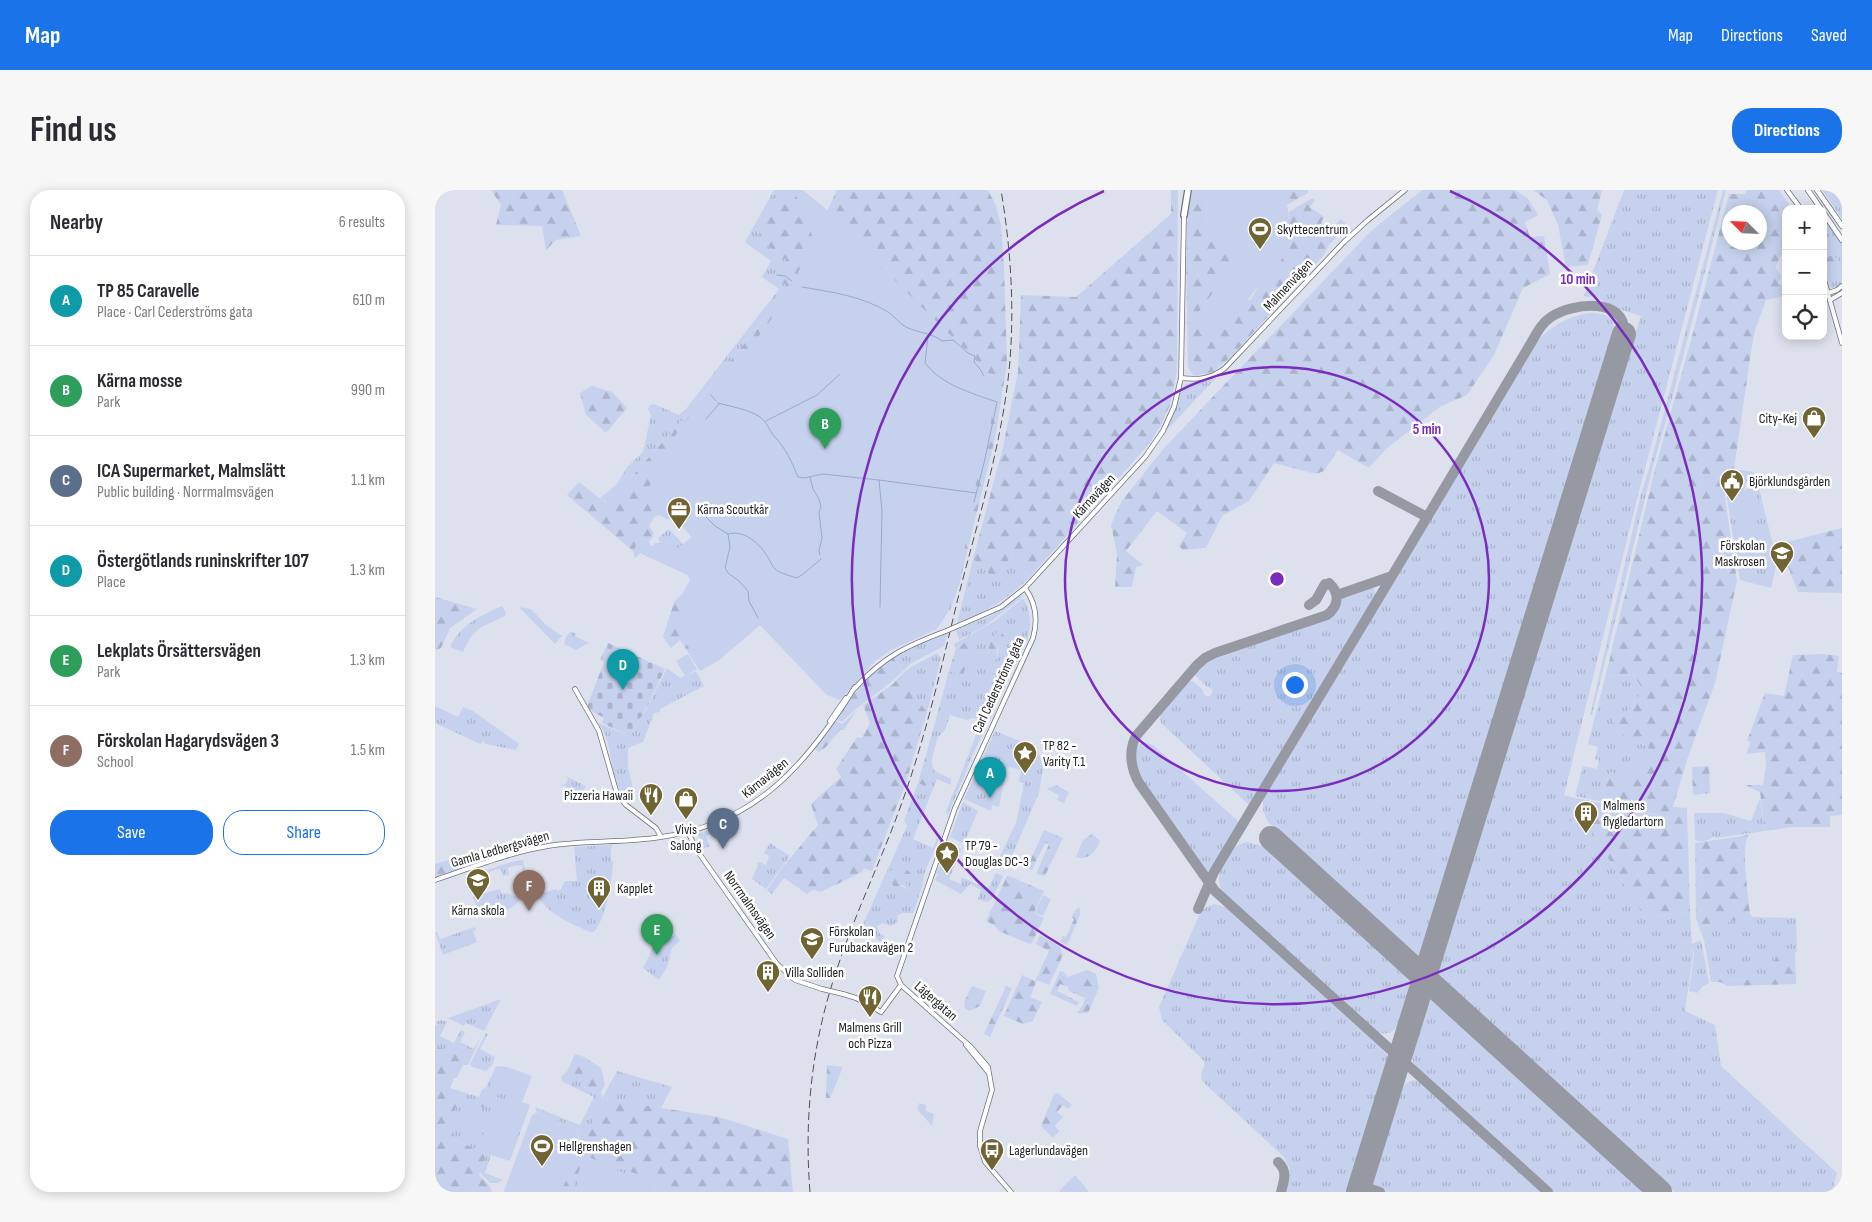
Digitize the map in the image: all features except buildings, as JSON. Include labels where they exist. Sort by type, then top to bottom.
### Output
[{"type":"highway","points":[[1184,190],[1184,215]]},
{"type":"highway","points":[[1184,215],[1188,190]]},
{"type":"main road","points":[[1808,190],[1818,205]]},
{"type":"main road","points":[[1817,190],[1842,226]]},
{"type":"main road","points":[[1827,218],[1842,240]]},
{"type":"street","name":"Malmenvägen","points":[[1181,378],[1197,379],[1211,377],[1225,368],[1344,242],[1405,190]]},
{"type":"street","points":[[1787,190],[1798,205]]},
{"type":"street","name":"Kärnavägen","points":[[688,832],[725,819],[761,798],[794,770],[819,740],[855,687],[871,670],[893,654],[916,642],[960,626],[1009,602],[1025,588],[1153,447],[1170,415],[1181,378],[1184,215]]},
{"type":"street","points":[[1828,293],[1842,286]]},
{"type":"street","points":[[1827,290],[1842,343]]},
{"type":"street","points":[[1830,300],[1842,293]]},
{"type":"street","name":"Carl Cederströms gata","points":[[901,985],[898,973],[955,808],[1033,638],[1035,611],[1033,602],[1025,588]]},
{"type":"street","points":[[575,689],[599,730],[617,794],[626,804],[656,828],[661,837],[688,832]]},
{"type":"street","name":"Norrmalmsvägen","points":[[688,832],[696,849],[777,964],[795,980],[856,998],[881,1012],[901,985]]},
{"type":"street","name":"Gamla Ledbergsvägen","points":[[435,880],[545,846],[661,837]]},
{"type":"street","name":"Lägergatan","points":[[901,985],[980,1058],[991,1079],[992,1090],[980,1131],[981,1153],[992,1170],[1011,1192]]},
{"type":"green space","points":[[491,190],[562,190],[581,236],[556,240],[546,250],[542,226],[496,225],[501,205]]},
{"type":"green space","points":[[774,190],[784,190],[773,202],[759,231],[761,241],[786,260],[783,282],[786,286],[786,292],[684,418],[607,503],[600,498],[617,484],[628,466],[643,452],[651,415],[648,409],[650,405],[654,404],[679,415],[686,409],[779,289],[762,277],[771,261],[745,242]]},
{"type":"green space","points":[[784,190],[803,190],[827,210],[836,212],[847,190],[988,190],[996,206],[1001,225],[1007,363],[995,439],[959,585],[950,610],[909,612],[827,695],[760,625],[719,660],[700,671],[680,640],[671,648],[663,637],[674,602],[683,593],[690,580],[688,575],[642,554],[650,544],[652,547],[656,543],[660,543],[672,553],[692,537],[677,520],[666,519],[660,515],[655,516],[649,526],[654,533],[652,538],[635,558],[633,551],[567,495],[579,482],[606,503],[612,499],[684,418],[786,292],[786,286],[776,273],[786,260],[761,241],[759,231],[773,202]]},
{"type":"green space","points":[[793,190],[803,190],[998,382],[991,421],[969,513],[959,585],[948,612],[937,629],[891,650],[874,662],[840,700],[827,695],[760,625],[719,660],[700,671],[683,636],[685,595],[683,593],[690,580],[688,575],[640,553],[635,558],[634,551],[640,532],[652,546],[660,543],[672,553],[692,538],[677,520],[645,501],[658,459],[697,406],[764,330],[789,292],[807,253],[812,237],[810,223]]},
{"type":"green space","points":[[837,190],[847,190],[836,212],[827,211]]},
{"type":"green space","points":[[1171,190],[1178,190],[1177,371],[1170,405],[1150,443],[1029,578],[1011,556],[996,580],[973,559],[1003,447],[1018,371],[1021,295],[1076,297],[1171,214]]},
{"type":"green space","points":[[1192,190],[1207,190],[1206,232],[1235,237],[1235,263],[1199,312],[1250,300],[1289,236],[1289,212],[1312,198],[1315,200],[1310,207],[1324,217],[1321,223],[1327,228],[1332,228],[1341,219],[1347,226],[1329,245],[1323,256],[1231,357],[1213,372],[1195,376],[1188,367],[1186,259],[1188,205]]},
{"type":"green space","name":"Skyttecentrum","points":[[1207,190],[1267,190],[1277,201],[1287,205],[1288,212],[1289,236],[1282,259],[1224,330],[1215,329],[1205,324],[1199,312],[1235,263],[1235,238],[1209,237],[1206,232]]},
{"type":"green space","points":[[1267,190],[1308,190],[1308,193],[1287,205],[1277,201]]},
{"type":"green space","points":[[1422,190],[1515,190],[1528,199],[1538,215],[1525,222],[1530,237],[1544,236],[1550,274],[1523,288],[1494,355],[1467,395],[1441,406],[1386,449],[1369,468],[1338,450],[1324,471],[1316,474],[1274,463],[1249,501],[1222,516],[1206,548],[1183,550],[1179,546],[1187,533],[1157,511],[1126,551],[1143,565],[1136,567],[1132,587],[1115,587],[1117,554],[1111,525],[1121,502],[1165,447],[1371,231]]},
{"type":"green space","points":[[1533,190],[1602,190],[1597,210],[1602,215],[1588,265],[1566,267],[1558,225],[1547,200]]},
{"type":"green space","points":[[1624,190],[1718,190],[1637,499],[1564,795],[1576,798],[1569,821],[1589,826],[1627,890],[1637,902],[1643,917],[1690,913],[1692,944],[1701,940],[1709,983],[1703,986],[1697,993],[1689,991],[1694,955],[1692,946],[1693,955],[1685,1011],[1715,1025],[1721,1066],[1837,1173],[1832,1192],[1674,1192],[1437,975],[1641,316],[1612,307],[1596,296],[1586,297],[1584,295]]},
{"type":"green space","points":[[1723,190],[1726,190],[1652,470],[1592,715],[1590,715],[1641,494]]},
{"type":"green space","points":[[1747,190],[1779,190],[1789,205],[1782,205],[1782,254],[1775,267],[1781,276],[1778,283],[1782,286],[1782,297],[1766,300],[1755,330],[1734,469],[1754,472],[1757,481],[1751,482],[1736,479],[1725,487],[1724,490],[1737,581],[1715,683],[1687,760],[1673,807],[1687,808],[1690,913],[1643,917],[1637,902],[1627,890],[1589,826],[1569,821],[1576,798],[1680,820],[1599,801],[1610,772],[1632,780],[1649,747],[1626,738],[1612,720],[1628,711],[1643,690],[1633,674],[1609,677],[1607,670],[1654,473],[1722,221],[1722,250],[1767,250],[1767,205],[1726,205],[1729,194],[1745,194]]},
{"type":"green space","points":[[1822,190],[1842,190],[1842,219]]},
{"type":"green space","points":[[1827,223],[1842,244],[1842,281],[1840,286],[1835,289],[1830,287],[1827,279],[1827,274],[1836,272],[1834,255],[1827,257],[1827,252],[1833,251],[1835,245],[1827,232]]},
{"type":"green space","points":[[1827,232],[1835,245],[1833,251],[1827,252]]},
{"type":"green space","points":[[1834,255],[1838,260],[1836,272],[1827,274],[1827,257]]},
{"type":"green space","points":[[1590,313],[1607,316],[1613,322],[1614,331],[1419,960],[1268,822],[1263,810],[1263,798],[1531,349],[1550,329],[1572,317]]},
{"type":"green space","points":[[1218,377],[1166,431],[1183,387],[1186,384]]},
{"type":"green space","points":[[592,386],[612,392],[627,408],[606,433],[586,415],[580,393]]},
{"type":"green space","points":[[1736,479],[1746,481],[1744,491],[1752,485],[1751,482],[1757,481],[1773,545],[1775,545],[1777,562],[1771,588],[1740,580],[1727,498],[1728,485]]},
{"type":"green space","points":[[1743,495],[1754,497],[1750,518],[1740,516]]},
{"type":"green space","points":[[1761,528],[1768,566],[1745,570],[1738,533]]},
{"type":"green space","points":[[1842,528],[1842,593],[1798,592],[1787,564],[1777,562],[1775,545]]},
{"type":"green space","points":[[669,529],[683,544],[672,554],[660,543],[658,538]]},
{"type":"green space","points":[[1011,556],[1029,578],[996,605],[957,623],[973,559],[996,580]]},
{"type":"green space","points":[[1373,588],[1376,594],[1250,806],[1161,723],[1160,713],[1189,681],[1193,681],[1203,690],[1206,696],[1210,696],[1212,689],[1195,675],[1204,663],[1327,618],[1336,611],[1343,597]]},
{"type":"green space","points":[[1020,596],[1024,596],[985,626],[959,640],[956,630],[992,615]]},
{"type":"green space","points":[[435,597],[477,609],[450,628],[441,648],[437,650],[435,649]]},
{"type":"green space","points":[[1024,599],[1030,620],[1027,640],[973,754],[948,815],[946,812],[982,720],[972,718],[967,720],[950,715],[945,730],[938,737],[932,758],[926,755],[949,671],[963,676],[963,671],[973,654],[962,644],[956,648],[954,644],[995,621]],"holes":[[[994,636],[1000,644],[996,660],[988,653]]]},
{"type":"green space","points":[[502,606],[506,613],[505,616],[479,628],[467,643],[463,652],[450,647],[454,639],[465,627],[479,617]]},
{"type":"green space","points":[[519,607],[531,609],[546,625],[562,636],[555,644]]},
{"type":"green space","points":[[998,631],[1005,637],[997,650],[996,660],[992,662],[989,646]]},
{"type":"green space","points":[[570,632],[576,633],[575,636],[589,643],[576,650],[564,644]]},
{"type":"green space","points":[[948,633],[944,646],[910,664],[902,672],[893,657],[918,644]]},
{"type":"green space","points":[[608,643],[665,669],[647,707],[630,736],[602,723],[604,718],[588,709],[588,704],[604,662],[600,660]]},
{"type":"green space","points":[[968,643],[974,649],[963,677],[949,671],[956,648]]},
{"type":"green space","points":[[937,653],[941,658],[927,712],[911,692],[910,683],[902,674]]},
{"type":"green space","points":[[688,654],[697,669],[685,676],[676,661]]},
{"type":"green space","points":[[1823,654],[1839,656],[1837,672],[1842,673],[1842,815],[1830,816],[1830,827],[1792,827],[1765,831],[1760,792],[1746,786],[1763,785],[1766,767],[1765,752],[1746,754],[1751,742],[1747,741],[1765,693],[1784,696],[1793,655]]},
{"type":"green space","points":[[893,657],[902,672],[842,722],[836,719],[863,682]]},
{"type":"green space","points":[[667,668],[680,678],[696,671],[704,686],[660,709],[660,712],[654,713],[643,742],[628,748],[628,766],[632,788],[629,803],[617,783],[604,732],[598,723],[630,736],[646,710]]},
{"type":"green space","points":[[1607,670],[1610,677],[1633,674],[1643,690],[1628,711],[1612,720],[1626,738],[1650,747],[1632,780],[1610,772],[1599,801],[1575,796],[1583,766],[1597,769],[1599,760],[1595,759],[1598,747],[1588,744]]},
{"type":"green space","points":[[902,674],[910,683],[911,692],[927,712],[906,782],[872,871],[864,868],[862,872],[821,892],[813,890],[807,894],[784,878],[772,894],[767,890],[782,868],[818,825],[811,804],[841,777],[836,769],[857,737],[862,738],[870,723],[863,705],[893,684]]},
{"type":"green space","points":[[435,706],[458,717],[463,707],[473,711],[519,744],[516,750],[485,744],[484,741],[480,744],[435,723]]},
{"type":"green space","points":[[856,711],[844,730],[840,730],[826,747],[819,752],[815,749],[835,721],[842,724]]},
{"type":"green space","points":[[995,731],[1035,747],[1044,763],[1039,793],[1008,865],[998,860],[1016,823],[1024,783],[1019,782],[1021,770],[1007,767],[999,807],[992,805],[991,811],[964,799]]},
{"type":"green space","points":[[1143,742],[1153,745],[1239,822],[1209,874],[1205,872],[1143,782],[1136,756],[1137,746]]},
{"type":"green space","points":[[926,755],[932,758],[932,765],[935,771],[928,778],[929,784],[925,786],[918,783]]},
{"type":"green space","points":[[1709,766],[1710,793],[1693,795],[1692,767]]},
{"type":"green space","points":[[935,771],[951,779],[951,785],[937,779],[913,839],[933,848],[937,838],[939,839],[924,874],[923,884],[913,913],[902,913],[897,916],[898,922],[891,926],[883,923],[877,926],[880,934],[885,936],[880,942],[871,933],[862,939],[858,936],[884,877],[915,891],[905,883],[909,877],[887,871],[907,826],[904,820],[918,783],[925,786],[928,778]]},
{"type":"green space","points":[[565,776],[586,786],[582,794],[562,785],[565,785],[568,779]]},
{"type":"green space","points":[[1056,785],[1069,792],[1064,803],[1057,800],[1059,795],[1047,789]]},
{"type":"green space","points":[[1760,798],[1765,831],[1716,838],[1714,836],[1705,841],[1695,840],[1694,813],[1724,813],[1751,821]]},
{"type":"green space","points":[[963,802],[978,811],[964,844],[950,837]]},
{"type":"green space","points":[[738,817],[739,820],[733,823],[736,829],[722,834],[721,830],[706,836],[710,846],[703,849],[699,841],[699,834]]},
{"type":"green space","points":[[1044,830],[1063,838],[1045,876],[1036,874],[1049,844],[1045,843],[1032,870],[1027,868]]},
{"type":"green space","points":[[1092,834],[1100,841],[1096,848],[1085,858],[1076,857],[1083,840]]},
{"type":"green space","points":[[1749,835],[1746,840],[1745,860],[1750,914],[1753,917],[1699,927],[1696,918],[1695,843]]},
{"type":"green space","points":[[947,842],[962,849],[949,879],[961,884],[961,877],[988,889],[996,873],[1003,876],[992,899],[986,902],[978,899],[981,890],[970,884],[961,894],[935,880]]},
{"type":"green space","points":[[1248,842],[1264,847],[1413,981],[1402,1018],[1398,1026],[1392,1031],[1385,1034],[1376,1031],[1223,893],[1219,877],[1223,862],[1228,854],[1240,844]]},
{"type":"green space","points":[[770,843],[790,856],[766,889],[752,879],[758,865],[756,864],[760,862],[766,865],[769,856],[764,853]]},
{"type":"green space","points":[[613,845],[611,848],[611,861],[613,861],[608,898],[599,925],[594,932],[574,925],[560,917],[536,895],[556,889],[557,891],[561,889],[565,881],[577,881],[574,847]]},
{"type":"green space","points":[[479,851],[482,861],[435,877],[435,864]]},
{"type":"green space","points":[[523,860],[525,880],[522,866],[508,868],[509,875],[503,876],[501,869],[496,869],[488,873],[489,880],[484,881],[482,874],[470,877],[469,880],[473,892],[471,892],[467,877],[511,862]]},
{"type":"green space","points":[[896,866],[902,866],[913,875],[905,883],[916,891],[914,893],[902,885],[894,886],[884,877],[887,871],[891,871]]},
{"type":"green space","points":[[1007,876],[1044,891],[1034,913],[1044,918],[1030,944],[999,931],[994,925],[986,921]]},
{"type":"green space","points":[[500,889],[502,894],[506,893],[521,898],[513,907],[503,912],[479,912],[473,897]]},
{"type":"green space","points":[[1043,895],[1051,899],[1043,916],[1035,913]]},
{"type":"green space","points":[[1215,904],[1231,909],[1387,1053],[1387,1060],[1347,1192],[1285,1192],[1290,1169],[1284,1157],[1202,1081],[1201,1075],[1204,1061],[1162,1020],[1159,1007],[1201,911]]},
{"type":"green space","points":[[1078,907],[1080,915],[1067,945],[1060,942],[1063,936],[1066,937],[1074,919],[1071,917]]},
{"type":"green space","points":[[1753,917],[1796,918],[1797,952],[1780,952],[1769,972],[1752,976],[1750,980],[1722,979],[1717,967],[1709,968],[1704,940],[1699,927]]},
{"type":"green space","points":[[475,927],[476,930],[473,931],[477,942],[443,955],[435,932],[437,932],[440,939]]},
{"type":"green space","points":[[676,935],[680,941],[672,948],[667,967],[659,980],[643,968],[649,956],[659,962],[663,947],[653,946],[656,941]]},
{"type":"green space","points":[[1040,935],[1060,947],[1063,955],[1049,985],[1037,980],[1030,997],[1042,1002],[1033,1021],[1023,1024],[1004,1016],[1022,975],[1035,981],[1049,951],[1036,944]]},
{"type":"green space","points":[[653,946],[663,947],[666,953],[659,962],[649,956]]},
{"type":"green space","points":[[1779,952],[1795,952],[1796,984],[1727,986],[1720,982],[1711,982],[1709,968],[1717,967],[1722,979],[1749,980],[1752,976],[1769,972]]},
{"type":"green space","points":[[1087,970],[1096,974],[1099,988],[1088,1013],[1077,1013],[1083,1005],[1085,998],[1069,991],[1068,987],[1060,984],[1057,991],[1079,1002],[1077,1006],[1050,994],[1060,971],[1064,972],[1068,977]]},
{"type":"green space","points":[[972,986],[986,991],[980,1006],[969,1011],[965,1008],[964,1002]]},
{"type":"green space","points":[[1006,986],[1012,988],[990,1037],[984,1034]]},
{"type":"green space","points":[[1432,998],[1645,1192],[1553,1192],[1415,1066],[1412,1053],[1429,999]]},
{"type":"green space","points":[[501,999],[484,1031],[466,1023],[464,1026],[448,1018]]},
{"type":"green space","points":[[441,1020],[447,1022],[440,1036],[454,1043],[461,1030],[465,1032],[460,1042],[474,1049],[482,1035],[468,1065],[463,1065],[465,1056],[435,1046],[435,1025],[437,1025],[436,1022]]},
{"type":"green space","points":[[486,1033],[488,1034],[480,1049],[495,1057],[492,1065],[486,1071],[472,1067],[470,1064]]},
{"type":"green space","points":[[435,1046],[465,1056],[466,1058],[450,1088],[462,1092],[450,1122],[454,1126],[451,1139],[487,1153],[479,1175],[489,1185],[492,1192],[435,1192]]},
{"type":"green space","points":[[575,1054],[584,1057],[601,1068],[605,1085],[601,1091],[602,1097],[600,1099],[584,1086],[578,1076],[565,1076]]},
{"type":"green space","points":[[827,1065],[843,1067],[830,1098],[826,1098]]},
{"type":"green space","points":[[497,1066],[507,1067],[532,1076],[522,1102],[530,1105],[510,1161],[491,1155],[485,1173],[503,1180],[497,1183],[490,1183],[480,1172],[487,1153],[451,1139],[450,1122],[462,1092],[479,1097],[475,1106],[493,1090],[486,1087],[494,1068]]},
{"type":"green space","points":[[496,1067],[528,1078],[521,1099],[489,1088]]},
{"type":"green space","points":[[567,1071],[566,1076],[578,1076],[584,1086],[600,1098],[603,1097],[617,1071],[672,1087],[661,1108],[604,1099],[586,1135],[580,1130],[578,1133],[574,1128],[537,1113],[535,1107],[580,1125],[594,1097],[563,1082],[561,1077]]},
{"type":"green space","points":[[1413,1080],[1424,1083],[1544,1192],[1369,1192],[1401,1092],[1405,1084]]},
{"type":"green space","points":[[485,1087],[494,1090],[485,1108],[477,1105],[475,1108],[482,1089]]},
{"type":"green space","points":[[1058,1093],[1072,1105],[1068,1109],[1063,1105],[1057,1112],[1063,1117],[1055,1126],[1059,1131],[1053,1138],[1041,1126],[1054,1094]]},
{"type":"green space","points":[[497,1097],[527,1108],[509,1158],[479,1146]]},
{"type":"green space","points":[[604,1099],[719,1117],[788,1139],[793,1192],[653,1192],[657,1181],[585,1156],[571,1192],[561,1192],[579,1143],[578,1133],[580,1129],[586,1135]]},
{"type":"green space","points":[[919,1103],[926,1105],[926,1111],[934,1114],[932,1126],[917,1109]]},
{"type":"green space","points":[[467,1111],[480,1116],[472,1137],[459,1132]]},
{"type":"green space","name":"Hellgrenshagen","points":[[537,1113],[569,1125],[577,1132],[578,1139],[575,1158],[567,1178],[561,1192],[505,1192],[532,1115]]},
{"type":"green space","points":[[585,1155],[657,1181],[653,1192],[571,1192]]},
{"type":"green space","points":[[586,1159],[651,1183],[647,1192],[574,1192]]},
{"type":"green space","points":[[1075,1175],[1089,1192],[1060,1192],[1059,1191]]},
{"type":"waterway","points":[[777,275],[785,276],[792,281]]},
{"type":"waterway","points":[[802,287],[846,295],[868,302],[888,312],[906,327],[934,336],[942,341],[953,340],[968,353],[975,356],[974,362],[984,376]]},
{"type":"waterway","points":[[928,336],[925,363],[932,371],[948,383],[997,402],[974,502]]},
{"type":"waterway","points":[[766,421],[817,395],[840,374]]},
{"type":"waterway","points":[[711,395],[716,401]]},
{"type":"waterway","points":[[718,403],[745,410],[762,419],[785,450],[798,477],[804,478],[822,474],[879,480],[882,511],[880,607]]},
{"type":"waterway","points":[[706,419],[719,404]]},
{"type":"waterway","points":[[810,477],[821,507],[819,512],[822,538],[820,555]]},
{"type":"waterway","points":[[879,480],[976,493]]},
{"type":"waterway","points":[[701,512],[715,526],[728,534],[730,547],[725,568],[748,591],[749,601],[758,618]]},
{"type":"waterway","points":[[728,534],[740,534],[752,539],[762,548],[775,569],[796,578],[821,559]]},
{"type":"taxiway","points":[[1337,595],[1392,576],[1535,335],[1547,320],[1560,312],[1572,308],[1597,306],[1608,308],[1617,313],[1623,322],[1624,334]]},
{"type":"taxiway","points":[[1378,491],[1427,517]]},
{"type":"taxiway","points":[[1198,909],[1214,872],[1392,576]]},
{"type":"taxiway","points":[[1329,583],[1333,587],[1337,599],[1334,608],[1327,615],[1215,653],[1197,665],[1136,736],[1131,754],[1134,772],[1139,783],[1215,891],[1548,1192]]},
{"type":"taxiway","points":[[1309,605],[1316,600],[1325,584]]},
{"type":"taxiway","points":[[1278,1162],[1284,1173],[1281,1192]]},
{"type":"taxiway","points":[[1364,1175],[1366,1185],[1380,1192]]},
{"type":"runway","points":[[1358,1192],[1624,334]]},
{"type":"runway","points":[[1271,838],[1660,1192]]},
{"type":"railway","points":[[810,1192],[808,1164],[809,1108],[821,1026],[843,951],[892,829],[917,756],[988,485],[1000,428],[1009,371],[1012,325],[1010,258],[1001,190]]},
{"type":"place","name":"Skyttecentrum","points":[[1260,250]]},
{"type":"place","name":"City-Kej","points":[[1814,439]]},
{"type":"place","name":"Kärna mosse","points":[[825,449]]},
{"type":"place","name":"Björklundsgården","points":[[1732,502]]},
{"type":"place","name":"Kärna Scoutkår","points":[[679,530]]},
{"type":"place","name":"Förskolan Maskrosen","points":[[1782,574]]},
{"type":"place","name":"Östergötlands runinskrifter 107","points":[[623,690]]},
{"type":"place","name":"TP 82 - Varity T.1","points":[[1025,774]]},
{"type":"place","name":"TP 85 Caravelle","points":[[990,798]]},
{"type":"place","name":"Pizzeria Hawaii","points":[[651,816]]},
{"type":"place","name":"Vivis Salong","points":[[686,820]]},
{"type":"place","name":"Malmens flygledartorn","points":[[1586,834]]},
{"type":"place","name":"ICA Supermarket, Malmslätt","points":[[723,849]]},
{"type":"place","name":"TP 79 - Douglas DC-3","points":[[947,874]]},
{"type":"place","name":"Kärna skola","points":[[478,901]]},
{"type":"place","name":"Kapplet","points":[[599,909]]},
{"type":"place","name":"Förskolan Hagarydsvägen 3","points":[[529,911]]},
{"type":"place","name":"Lekplats Örsättersvägen","points":[[657,955]]},
{"type":"place","name":"Förskolan Furubackavägen 2","points":[[812,960]]},
{"type":"place","name":"Villa Solliden","points":[[768,993]]},
{"type":"place","name":"Malmens Grill och Pizza","points":[[870,1018]]},
{"type":"place","name":"Hellgrenshagen","points":[[542,1167]]},
{"type":"place","name":"Lagerlundavägen","points":[[992,1171]]}]
